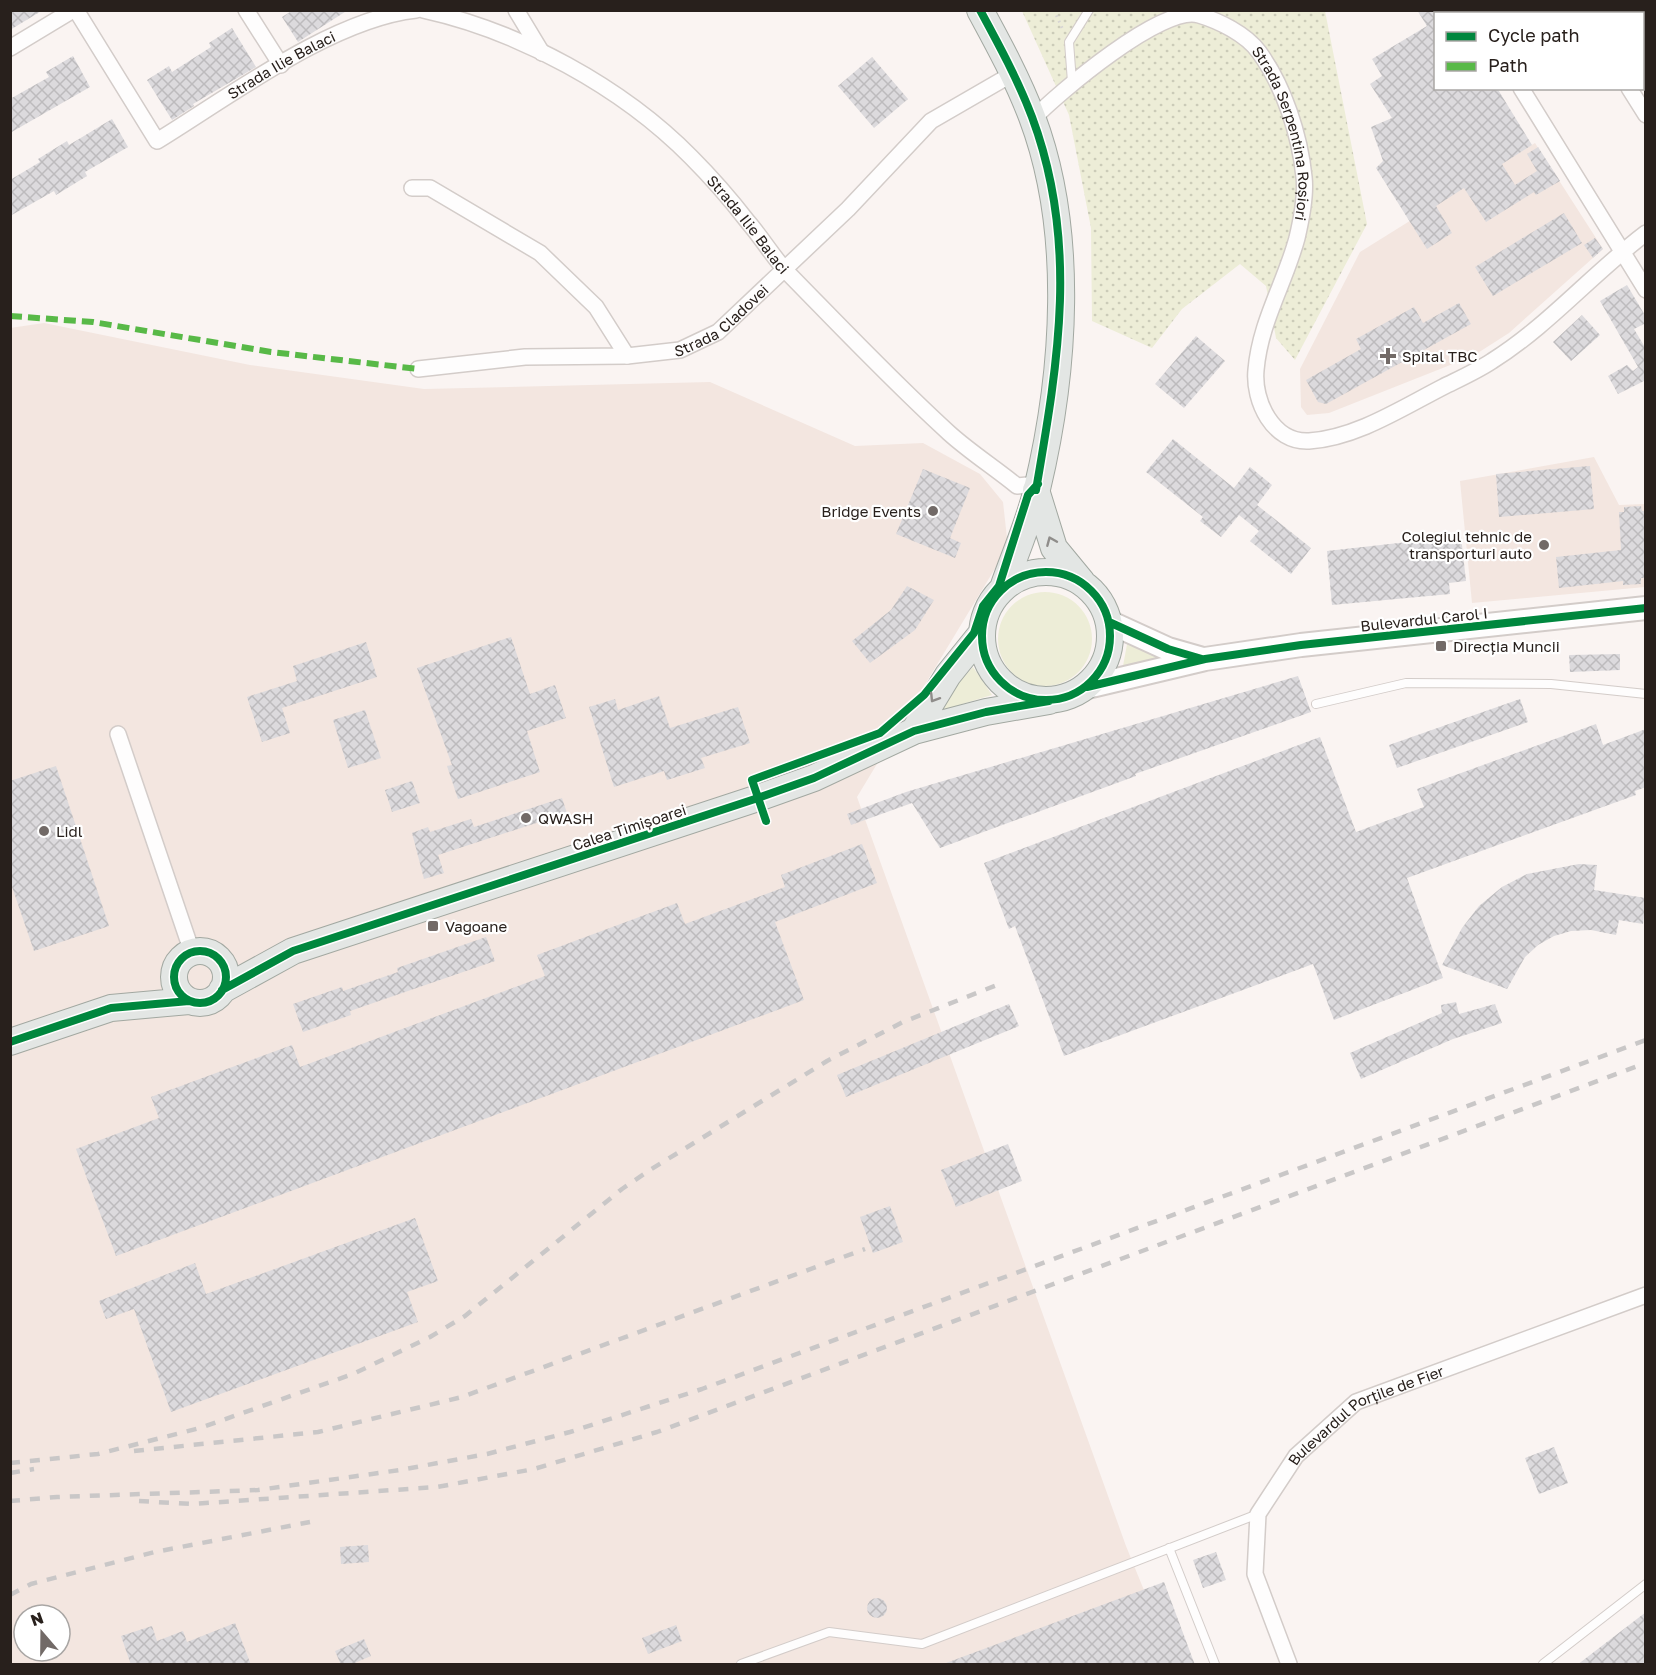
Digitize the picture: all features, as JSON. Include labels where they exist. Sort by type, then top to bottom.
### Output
[{"type":"main road","points":[[980,10],[1014,73],[1033,119],[1058,222],[1062,279],[1060,336],[1037,487],[1003,588]]},
{"type":"main road","points":[[1037,487],[1054,548],[1099,600],[1109,622],[1111,640],[1108,657],[1099,674],[1087,687],[1069,697],[1049,701],[1028,699],[1009,690],[993,674],[984,655],[981,634],[984,617],[992,601],[1003,588],[1033,573],[1050,572],[1067,575],[1082,583]]},
{"type":"main road","name":"Bulevardul Carol I","points":[[1087,687],[1205,659],[1301,645],[1640,613]]},
{"type":"main road","name":"Bulevardul Carol I","points":[[1109,622],[1168,649],[1205,659]]},
{"type":"main road","points":[[914,731],[948,675],[981,634]]},
{"type":"main road","name":"Calea Timișoarei","points":[[222,990],[293,951],[758,798],[814,777],[914,731],[986,712],[1049,701]]},
{"type":"main road","name":"Calea Timișoarei","points":[[10,1042],[111,1008],[194,959],[293,951]]},
{"type":"main road","points":[[194,959],[224,969],[222,990],[211,1000],[189,1001],[183,997],[175,984],[194,959]]},
{"type":"main road","name":"Calea Timișoarei","points":[[111,1008],[189,1001]]},
{"type":"street","points":[[10,48],[74,10]]},
{"type":"street","name":"Strada Ilie Balaci","points":[[74,10],[158,141],[281,65],[355,27],[400,12],[416,10]]},
{"type":"street","points":[[246,10],[281,65]]},
{"type":"street","name":"Strada Ilie Balaci","points":[[423,10],[493,29],[542,52],[610,92],[658,127],[690,156],[726,196],[785,270],[950,433],[1017,486],[1037,487]]},
{"type":"street","points":[[516,10],[542,52]]},
{"type":"street","name":"Strada Serpentina Roșiori","points":[[1033,119],[1072,82],[1153,26],[1172,17],[1194,13],[1220,22],[1257,50],[1274,76],[1292,122],[1304,179],[1297,237],[1268,312],[1256,371],[1256,393],[1267,418],[1284,435],[1307,441],[1348,433],[1399,410],[1492,362],[1538,327],[1622,251],[1646,233]]},
{"type":"street","name":"Strada Cladovei","points":[[418,369],[525,357],[627,356],[680,350],[718,332],[785,270],[931,122],[1014,73]]},
{"type":"street","points":[[1522,90],[1646,290]]},
{"type":"street","points":[[1630,90],[1646,115]]},
{"type":"street","points":[[412,188],[430,188],[540,253],[596,308],[627,356]]},
{"type":"street","points":[[118,734],[194,959]]},
{"type":"street","name":"Bulevardul Porțile de Fier","points":[[1258,1514],[1296,1456],[1356,1402],[1646,1295]]},
{"type":"street","points":[[1258,1514],[1255,1574],[1289,1665]]},
{"type":"lane","points":[[1072,82],[1069,42],[1089,10]]},
{"type":"lane","points":[[1316,704],[1406,683],[1551,684],[1646,694]]},
{"type":"lane","points":[[741,1665],[829,1632],[922,1644],[1258,1514]]},
{"type":"lane","points":[[1169,1548],[1215,1665]]},
{"type":"lane","points":[[1543,1665],[1646,1584]]},
{"type":"path","points":[[1054,10],[1069,42]]},
{"type":"shaded area","points":[[1535,143],[1603,249],[1509,333],[1473,356],[1329,413],[1307,415],[1301,407],[1300,369],[1360,252]]},
{"type":"shaded area","points":[[44,323],[250,365],[424,389],[710,382],[855,446],[923,443],[980,474],[1003,502],[1008,547],[857,797],[1126,1546],[1174,1664],[11,1664],[10,328]]},
{"type":"shaded area","name":"Colegiul tehnic de transporturi auto","points":[[1594,457],[1619,505],[1645,504],[1645,587],[1472,603],[1460,481]]},
{"type":"green space","points":[[1022,11],[1325,11],[1367,224],[1295,360],[1276,338],[1266,286],[1240,264],[1182,309],[1152,348],[1092,321],[1091,228],[1069,115]]},
{"type":"green space","points":[[1045,592],[1063,596],[1078,606],[1088,621],[1092,639],[1088,657],[1078,672],[1063,682],[1045,686],[1027,682],[1012,672],[1002,657],[998,639],[1002,621],[1012,606],[1027,596]]},
{"type":"green space","points":[[1128,639],[1148,653],[1176,661],[1123,666]]},
{"type":"green space","points":[[973,667],[992,695],[962,704],[922,723]]},
{"type":"building","points":[[10,10],[43,10],[10,30]]},
{"type":"building","points":[[293,10],[348,10],[298,42],[282,17]]},
{"type":"building","points":[[1417,10],[1436,10],[1434,12],[1434,90],[1498,90],[1532,145],[1502,164],[1515,185],[1537,171],[1527,154],[1538,147],[1560,181],[1536,195],[1534,192],[1486,222],[1464,188],[1436,206],[1452,233],[1427,249],[1376,168],[1383,161],[1371,127],[1392,118],[1370,84],[1382,76],[1372,59],[1427,26]]},
{"type":"building","points":[[232,28],[256,67],[193,104],[194,106],[172,120],[147,80],[169,66],[172,72],[211,47],[209,43]]},
{"type":"building","points":[[73,56],[90,87],[10,133],[10,99],[49,77],[46,72]]},
{"type":"building","points":[[872,57],[908,99],[874,128],[838,86]]},
{"type":"building","points":[[112,119],[128,147],[85,172],[87,176],[56,195],[54,191],[10,216],[10,180],[40,162],[38,159],[67,141],[69,145]]},
{"type":"building","points":[[1564,213],[1582,243],[1493,296],[1475,267]]},
{"type":"building","points":[[1595,238],[1603,249],[1593,258],[1584,245]]},
{"type":"building","points":[[1627,285],[1646,317],[1646,323],[1634,329],[1646,349],[1646,380],[1618,394],[1608,376],[1627,365],[1633,371],[1638,367],[1600,301]]},
{"type":"building","points":[[1459,303],[1471,324],[1326,404],[1318,402],[1306,380],[1361,349],[1356,339],[1414,307],[1423,323]]},
{"type":"building","points":[[1582,315],[1600,335],[1571,361],[1553,342]]},
{"type":"building","points":[[1196,336],[1225,361],[1184,408],[1155,384]]},
{"type":"building","points":[[1173,439],[1234,488],[1250,467],[1272,485],[1257,505],[1311,548],[1291,574],[1250,541],[1259,531],[1239,515],[1221,537],[1200,521],[1203,517],[1146,472]]},
{"type":"building","points":[[1590,466],[1594,509],[1499,517],[1496,474]]},
{"type":"building","name":"Bridge Events","points":[[923,469],[970,488],[950,538],[961,543],[955,558],[896,534]]},
{"type":"building","points":[[1641,506],[1642,511],[1646,511],[1646,578],[1641,578],[1641,584],[1623,585],[1623,581],[1559,588],[1556,557],[1621,550],[1619,512],[1624,512],[1624,507]]},
{"type":"building","points":[[1461,536],[1466,581],[1449,583],[1450,594],[1332,605],[1327,551]]},
{"type":"building","points":[[907,586],[934,600],[915,630],[870,663],[852,641],[891,610]]},
{"type":"building","points":[[511,637],[530,694],[555,685],[566,718],[527,731],[540,772],[458,799],[447,766],[452,765],[417,668]]},
{"type":"building","points":[[366,642],[377,677],[282,708],[290,733],[262,742],[247,697],[297,681],[293,666]]},
{"type":"building","points":[[1620,654],[1620,670],[1570,672],[1569,655]]},
{"type":"building","points":[[1298,676],[1311,712],[1135,774],[1136,776],[940,848],[912,803],[851,825],[847,814],[906,792]]},
{"type":"building","points":[[659,696],[670,728],[738,707],[750,743],[701,758],[705,768],[667,780],[664,771],[614,787],[589,707],[615,699],[618,710]]},
{"type":"building","points":[[1520,699],[1528,722],[1397,768],[1389,745]]},
{"type":"building","points":[[365,710],[381,758],[348,768],[333,720]]},
{"type":"building","points":[[1596,724],[1603,745],[1646,729],[1646,787],[1635,791],[1636,795],[1407,878],[1443,978],[1334,1020],[1313,964],[1064,1056],[1015,926],[1009,929],[984,863],[1320,737],[1356,832],[1424,807],[1417,789]]},
{"type":"building","name":"Lidl","points":[[56,766],[109,926],[34,951],[10,881],[10,781]]},
{"type":"building","points":[[412,781],[420,803],[392,812],[385,790]]},
{"type":"building","points":[[562,798],[567,813],[438,855],[444,873],[424,879],[412,833],[428,827],[430,832],[471,819],[474,827]]},
{"type":"building","points":[[862,844],[877,883],[775,922],[804,1000],[116,1256],[76,1149],[159,1118],[151,1097],[292,1045],[300,1067],[545,976],[537,955],[677,903],[685,924],[785,887],[781,875]]},
{"type":"building","points":[[1579,864],[1597,865],[1594,890],[1646,898],[1643,924],[1619,920],[1616,935],[1591,930],[1571,931],[1554,936],[1538,945],[1525,957],[1507,989],[1442,965],[1462,928],[1479,906],[1502,887],[1527,874]]},
{"type":"building","points":[[486,937],[495,961],[350,1011],[351,1015],[303,1032],[293,1004],[342,987],[343,991],[398,972],[397,968]]},
{"type":"building","points":[[1456,1002],[1459,1014],[1495,1004],[1502,1023],[1453,1039],[1361,1079],[1350,1053],[1442,1013],[1441,1005]]},
{"type":"building","points":[[1009,1004],[1019,1026],[846,1097],[837,1075]]},
{"type":"building","points":[[1008,1144],[1022,1181],[956,1207],[941,1170]]},
{"type":"building","points":[[890,1206],[903,1242],[873,1253],[860,1217]]},
{"type":"building","points":[[415,1218],[438,1281],[407,1292],[418,1322],[171,1412],[134,1309],[106,1319],[99,1301],[195,1263],[206,1294]]},
{"type":"building","points":[[1554,1447],[1568,1483],[1539,1494],[1525,1458]]},
{"type":"building","points":[[368,1545],[369,1562],[341,1564],[340,1547]]},
{"type":"building","points":[[1216,1552],[1226,1580],[1203,1588],[1193,1560]]},
{"type":"building","points":[[1164,1582],[1195,1665],[946,1665],[946,1663]]},
{"type":"building","points":[[873,1598],[881,1598],[887,1604],[887,1612],[881,1618],[873,1618],[867,1612],[867,1604]]},
{"type":"building","points":[[1646,1612],[1646,1665],[1577,1665]]},
{"type":"building","points":[[235,1623],[251,1665],[131,1665],[121,1636],[152,1626],[157,1641],[183,1631],[187,1642]]},
{"type":"building","points":[[676,1625],[682,1641],[648,1654],[642,1638]]},
{"type":"building","points":[[364,1639],[371,1656],[350,1665],[341,1665],[335,1651]]},
{"type":"railway","points":[[10,1463],[98,1454],[200,1428],[353,1374],[430,1337],[465,1316],[622,1189],[650,1170],[827,1061],[903,1022],[997,985]]},
{"type":"railway","points":[[10,1501],[57,1497],[258,1490],[400,1470],[487,1454],[570,1432],[702,1389],[1646,1040]]},
{"type":"railway","points":[[139,1501],[192,1504],[437,1487],[534,1469],[657,1432],[1646,1063]]},
{"type":"railway","points":[[134,1451],[318,1432],[462,1397],[865,1249]]},
{"type":"railway","points":[[10,1473],[34,1469]]},
{"type":"railway","points":[[10,1595],[31,1584],[155,1552],[310,1522]]},
{"type":"marked path","points":[[10,316],[93,322],[271,352],[418,369]]},
{"type":"cycle path","points":[[980,10],[1001,49],[1032,117],[1047,164],[1056,210],[1060,257],[1057,349],[1036,490]]},
{"type":"cycle path","points":[[766,821],[752,780],[880,733],[924,695],[974,633],[983,606],[999,586],[1028,495],[1038,484]]},
{"type":"cycle path","points":[[1046,572],[1071,577],[1092,590],[1105,611],[1110,636],[1105,661],[1092,682],[1071,695],[1046,700],[1021,695],[1000,682],[987,661],[982,636],[987,611],[1000,590],[1021,577],[1046,572]]},
{"type":"cycle path","points":[[1087,687],[1205,659],[1301,645],[1646,608]]},
{"type":"cycle path","points":[[1109,622],[1168,649],[1202,659]]},
{"type":"cycle path","points":[[222,990],[293,951],[758,798],[814,778],[914,731],[986,712],[1049,701]]},
{"type":"cycle path","points":[[200,951],[210,953],[218,959],[224,967],[226,977],[224,987],[218,995],[210,1001],[200,1003],[190,1001],[182,995],[176,987],[174,977],[176,967],[182,959],[190,953],[200,951]]},
{"type":"cycle path","points":[[10,1042],[111,1008],[189,1001]]},
{"type":"place","name":"Spital TBC","points":[[1388,356]]},
{"type":"place","name":"Bridge Events","points":[[933,511]]},
{"type":"place","name":"Colegiul tehnic de transporturi auto","points":[[1544,545]]},
{"type":"place","name":"Direcția Muncii","points":[[1441,646]]},
{"type":"place","name":"QWASH","points":[[526,818]]},
{"type":"place","name":"Lidl","points":[[44,831]]},
{"type":"place","name":"Vagoane","points":[[433,926]]}]
